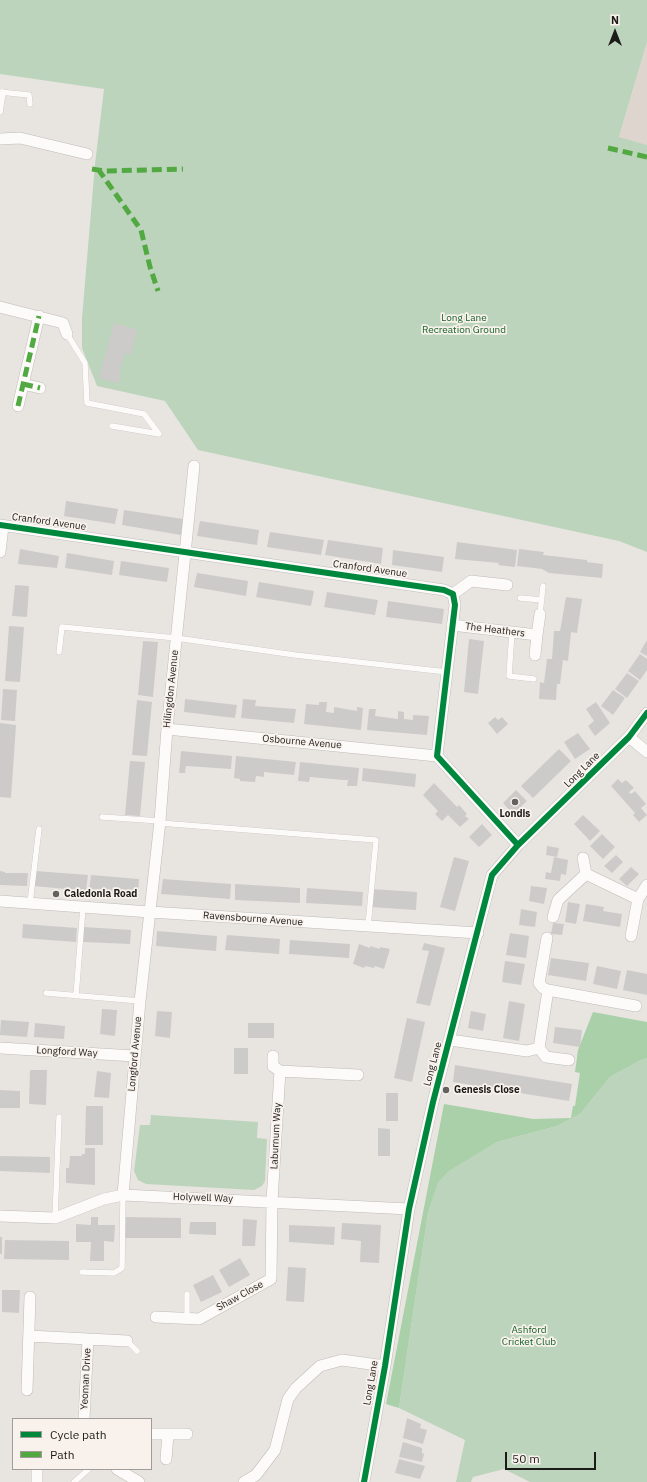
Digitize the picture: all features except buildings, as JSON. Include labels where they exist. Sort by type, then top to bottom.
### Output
[{"type":"street","points":[[0,139],[20,138],[87,154]]},
{"type":"street","points":[[0,307],[63,323],[67,334]]},
{"type":"street","points":[[18,406],[39,316]]},
{"type":"street","points":[[23,384],[40,388]]},
{"type":"street","name":"Hilingdon Avenue","points":[[150,912],[194,466]]},
{"type":"street","points":[[0,552],[1,525]]},
{"type":"street","name":"Cranford Avenue","points":[[1,525],[444,590],[453,594]]},
{"type":"street","points":[[507,585],[471,581],[453,594],[455,605],[437,756],[518,846]]},
{"type":"street","name":"The Heathers","points":[[536,655],[540,614]]},
{"type":"street","name":"The Heathers","points":[[452,625],[537,635]]},
{"type":"street","name":"Long Lane","points":[[364,1482],[385,1366],[409,1209],[492,875],[518,846],[629,737],[647,713]]},
{"type":"street","name":"Osbourne Avenue","points":[[167,729],[437,756]]},
{"type":"street","points":[[629,737],[647,752]]},
{"type":"street","points":[[583,858],[586,874]]},
{"type":"street","points":[[586,874],[638,899]]},
{"type":"street","points":[[553,917],[558,900],[586,874]]},
{"type":"street","points":[[631,936],[638,899],[647,885]]},
{"type":"street","name":"Ravensbourne Avenue","points":[[0,901],[478,933]]},
{"type":"street","name":"Longford Avenue","points":[[124,1195],[140,1001],[150,912]]},
{"type":"street","points":[[547,938],[539,983],[543,988],[636,1006]]},
{"type":"street","points":[[539,1048],[548,990]]},
{"type":"street","points":[[450,1040],[527,1051],[539,1048]]},
{"type":"street","name":"Longford Way","points":[[0,1048],[135,1056]]},
{"type":"street","points":[[539,1048],[546,1056],[569,1060]]},
{"type":"street","name":"Laburnum Way","points":[[272,1201],[280,1071],[273,1066],[273,1056]]},
{"type":"street","points":[[280,1071],[358,1075]]},
{"type":"street","name":"Holywell Way","points":[[0,1216],[55,1218],[104,1199],[124,1195],[272,1201],[409,1209]]},
{"type":"street","name":"Shaw Close","points":[[156,1317],[199,1319],[272,1279],[272,1201]]},
{"type":"street","points":[[27,1390],[30,1297]]},
{"type":"street","name":"Yeoman Drive","points":[[29,1336],[127,1341]]},
{"type":"street","name":"Yeoman Drive","points":[[84,1418],[88,1339]]},
{"type":"street","points":[[244,1482],[256,1475],[274,1450],[288,1399],[296,1388],[320,1366],[342,1360],[385,1366]]},
{"type":"street","points":[[152,1434],[187,1434]]},
{"type":"street","points":[[166,1459],[168,1434]]},
{"type":"street","points":[[37,1470],[37,1482]]},
{"type":"street","points":[[119,1470],[139,1482]]},
{"type":"lane","points":[[0,112],[1,92],[29,95],[30,104]]},
{"type":"lane","points":[[67,334],[85,363],[87,403],[144,414],[159,434],[112,426]]},
{"type":"lane","points":[[540,614],[543,586]]},
{"type":"lane","points":[[520,598],[542,600]]},
{"type":"lane","points":[[59,652],[62,627],[176,638],[295,655],[447,672]]},
{"type":"lane","points":[[512,632],[509,676],[534,679]]},
{"type":"lane","points":[[102,817],[376,840],[368,926]]},
{"type":"lane","points":[[29,903],[38,829]]},
{"type":"lane","points":[[76,996],[83,907]]},
{"type":"lane","points":[[46,993],[140,1001]]},
{"type":"lane","points":[[55,1218],[59,1117]]},
{"type":"lane","points":[[82,1272],[114,1273],[122,1268],[124,1195]]},
{"type":"lane","points":[[187,1294],[187,1318]]},
{"type":"lane","points":[[127,1341],[137,1351]]},
{"type":"lane","points":[[74,1482],[88,1470]]},
{"type":"shaded area","points":[[647,42],[647,145],[619,138]]},
{"type":"green space","name":"Long Lane Recreation Ground","points":[[0,0],[647,0],[647,42],[619,137],[647,145],[647,552],[619,541],[198,450],[165,401],[97,386],[82,348],[82,318],[95,164],[104,89],[0,74]]},
{"type":"green space","points":[[593,1012],[647,1022],[647,1058],[610,1077],[580,1114],[557,1126],[497,1142],[448,1172],[438,1183],[428,1213],[399,1408],[386,1404],[444,1104],[533,1119],[571,1118],[573,1106],[575,1106],[580,1073],[575,1072],[578,1050]]},
{"type":"green space","name":"Ashford Cricket Club","points":[[647,1058],[647,1482],[530,1482],[504,1469],[473,1477],[471,1482],[456,1482],[465,1440],[399,1408],[428,1213],[438,1183],[448,1172],[497,1142],[557,1126],[580,1114],[610,1077]]},
{"type":"green space","points":[[151,1115],[258,1122],[257,1138],[267,1139],[265,1181],[262,1186],[254,1190],[146,1184],[138,1180],[134,1171],[140,1125],[150,1125]]},
{"type":"marked path","points":[[608,148],[647,157]]},
{"type":"marked path","points":[[92,169],[104,171],[183,169]]},
{"type":"marked path","points":[[98,169],[141,230],[150,267],[158,291]]},
{"type":"marked path","points":[[18,406],[39,316]]},
{"type":"marked path","points":[[23,384],[40,388]]},
{"type":"cycle path","points":[[0,525],[444,590],[453,594],[455,605],[437,756],[518,845]]},
{"type":"cycle path","points":[[364,1482],[385,1366],[409,1209],[433,1102],[492,875],[518,845],[629,737],[647,713]]},
{"type":"place","name":"Londis","points":[[515,802]]},
{"type":"place","name":"Caledonia Road","points":[[56,894]]},
{"type":"place","name":"Genesis Close","points":[[446,1090]]}]
